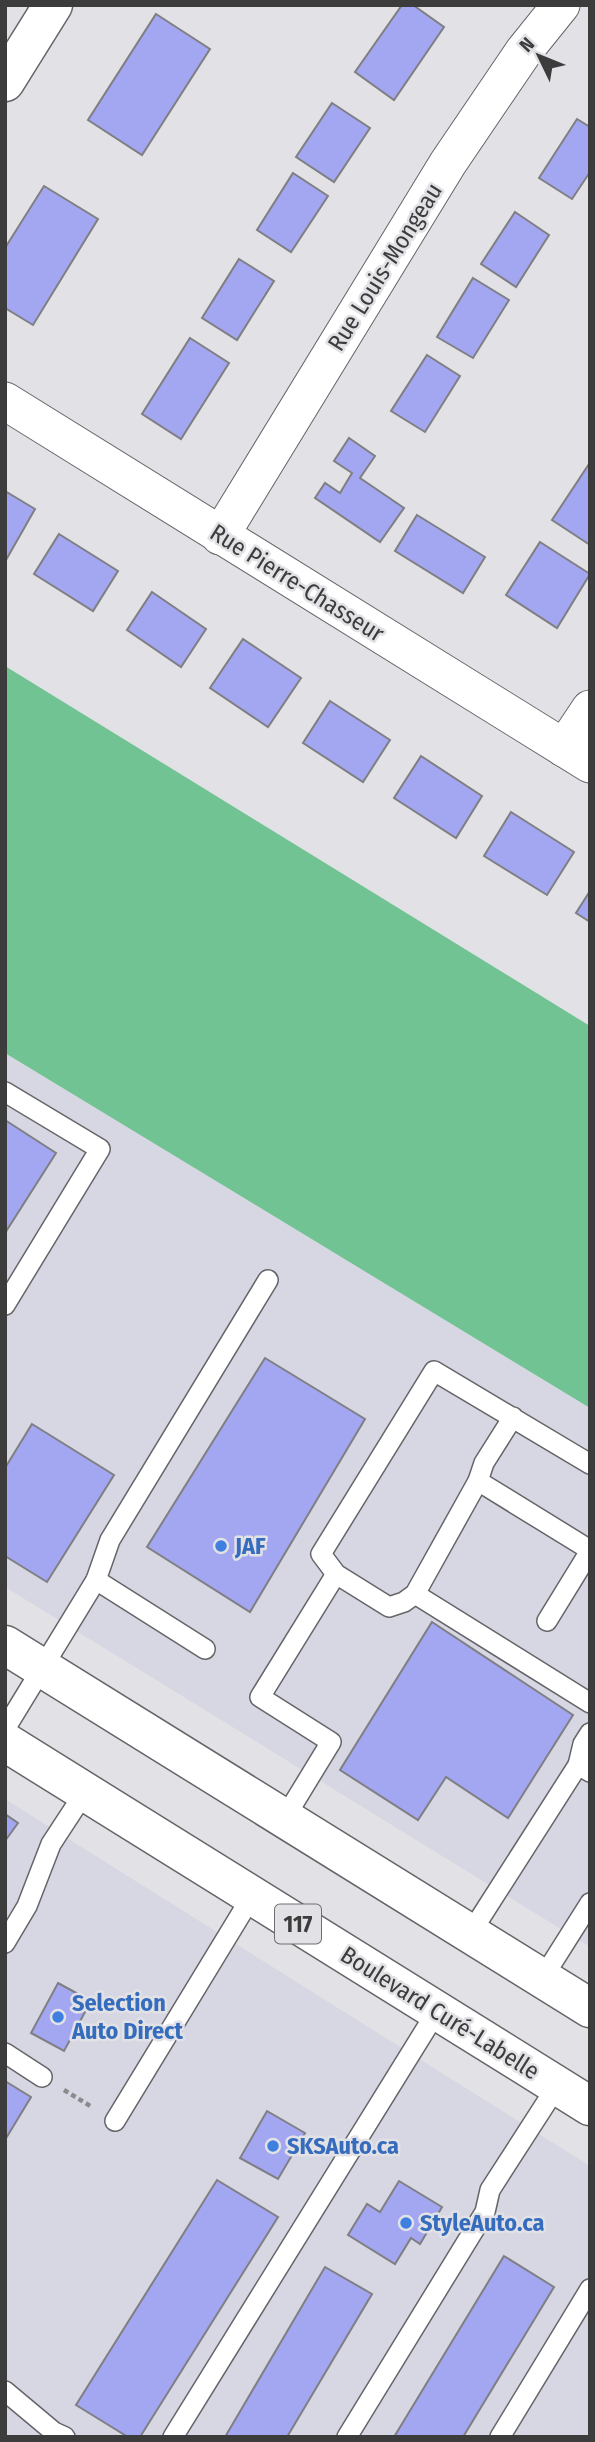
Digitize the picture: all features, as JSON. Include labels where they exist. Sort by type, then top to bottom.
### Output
[{"type":"main road","points":[[5,82],[53,5]]},
{"type":"main road","points":[[7,1649],[42,1668],[590,2008]]},
{"type":"main road","name":"Boulevard Curé-Labelle","points":[[5,1742],[590,2106]]},
{"type":"street","name":"Rue Louis-Mongeau","points":[[220,536],[448,163],[524,51],[561,5]]},
{"type":"street","name":"Rue Pierre-Chasseur","points":[[5,401],[577,756]]},
{"type":"street","points":[[577,756],[590,709]]},
{"type":"lane","points":[[5,1092],[100,1149],[5,1305]]},
{"type":"lane","points":[[5,1729],[96,1580],[110,1540],[268,1280]]},
{"type":"lane","points":[[513,1417],[484,1463],[478,1481],[415,1594],[404,1602],[389,1607],[336,1574],[321,1554],[434,1371],[513,1417],[590,1464]]},
{"type":"lane","points":[[478,1481],[590,1550],[547,1621]]},
{"type":"lane","points":[[284,1819],[331,1742],[260,1697],[336,1574]]},
{"type":"lane","points":[[96,1580],[205,1648]]},
{"type":"lane","points":[[415,1594],[590,1703]]},
{"type":"lane","points":[[470,1934],[584,1768],[583,1744],[590,1733]]},
{"type":"lane","points":[[5,1942],[27,1906],[51,1844],[85,1792]]},
{"type":"lane","points":[[114,2121],[253,1896]]},
{"type":"lane","points":[[542,1979],[590,1903]]},
{"type":"lane","points":[[173,2437],[437,2011]]},
{"type":"lane","points":[[5,2053],[42,2077]]},
{"type":"lane","points":[[347,2437],[485,2212],[490,2190],[557,2086]]},
{"type":"lane","points":[[500,2437],[590,2289]]},
{"type":"lane","points":[[5,2391],[54,2432],[65,2437]]},
{"type":"path","points":[[42,2077],[114,2121]]},
{"type":"shaded area","points":[[5,1053],[590,1408],[590,1947],[5,1587]]},
{"type":"shaded area","points":[[5,1799],[590,2166],[590,2437],[5,2437]]},
{"type":"green space","points":[[5,666],[590,1026],[590,1408],[5,1053]]},
{"type":"building","points":[[402,5],[413,5],[444,27],[394,100],[355,72]]},
{"type":"building","points":[[156,14],[210,49],[142,155],[88,120]]},
{"type":"building","points":[[332,103],[370,128],[334,182],[296,157]]},
{"type":"building","points":[[577,119],[590,127],[590,172],[572,199],[539,178]]},
{"type":"building","points":[[293,173],[328,196],[291,252],[257,230]]},
{"type":"building","points":[[44,186],[98,219],[33,325],[5,308],[5,248]]},
{"type":"building","points":[[515,212],[549,235],[516,287],[481,264]]},
{"type":"building","points":[[239,259],[274,281],[237,340],[202,318]]},
{"type":"building","points":[[473,278],[509,300],[473,358],[437,337]]},
{"type":"building","points":[[190,338],[229,363],[181,439],[142,414]]},
{"type":"building","points":[[427,355],[460,376],[425,432],[391,411]]},
{"type":"building","points":[[349,438],[375,456],[360,478],[404,508],[380,542],[315,498],[325,483],[340,493],[352,473],[334,461]]},
{"type":"building","points":[[590,464],[590,545],[552,520]]},
{"type":"building","points":[[5,491],[35,509],[6,560],[5,560]]},
{"type":"building","points":[[417,515],[485,557],[463,593],[395,551]]},
{"type":"building","points":[[59,534],[118,571],[93,611],[34,574]]},
{"type":"building","points":[[540,542],[590,574],[557,628],[506,595]]},
{"type":"building","points":[[152,592],[206,629],[181,667],[127,630]]},
{"type":"building","points":[[243,639],[301,678],[268,727],[210,688]]},
{"type":"building","points":[[330,701],[390,740],[363,782],[303,743]]},
{"type":"building","points":[[421,756],[482,796],[456,838],[394,798]]},
{"type":"building","points":[[511,812],[574,852],[547,895],[484,856]]},
{"type":"building","points":[[590,891],[590,922],[576,913]]},
{"type":"building","points":[[5,1120],[56,1153],[5,1233]]},
{"type":"building","points":[[265,1358],[365,1419],[250,1612],[147,1547]]},
{"type":"building","points":[[32,1424],[114,1475],[47,1582],[5,1556],[5,1468]]},
{"type":"building","points":[[432,1622],[573,1715],[508,1818],[446,1777],[418,1820],[340,1770]]},
{"type":"building","points":[[5,1814],[18,1823],[5,1841]]},
{"type":"building","points":[[58,1983],[91,2001],[64,2051],[31,2033]]},
{"type":"building","points":[[5,2081],[31,2097],[5,2140]]},
{"type":"building","points":[[267,2111],[305,2133],[278,2179],[240,2158]]},
{"type":"building","points":[[217,2180],[278,2217],[140,2437],[128,2437],[76,2405]]},
{"type":"building","points":[[399,2181],[442,2207],[420,2244],[411,2238],[395,2264],[348,2235],[367,2204],[380,2212]]},
{"type":"building","points":[[504,2256],[554,2287],[463,2437],[394,2437]]},
{"type":"building","points":[[325,2267],[372,2294],[287,2437],[225,2437]]},
{"type":"place","name":"JAF","points":[[221,1546]]},
{"type":"place","name":"Selection Auto Direct","points":[[58,2017]]},
{"type":"place","name":"SKSAuto.ca","points":[[273,2146]]},
{"type":"place","name":"StyleAuto.ca","points":[[406,2223]]}]
